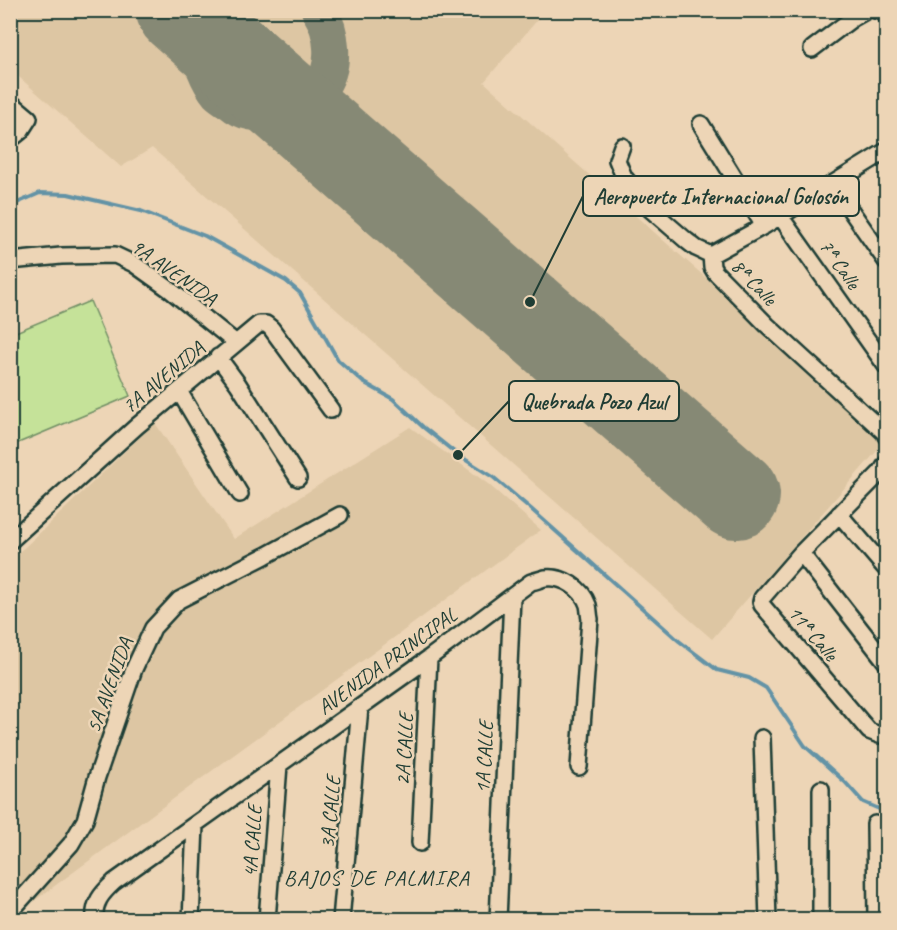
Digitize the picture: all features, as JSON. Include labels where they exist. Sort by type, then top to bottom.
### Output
[{"type":"street","points":[[812,50],[867,10]]},
{"type":"street","points":[[875,10],[883,12],[886,16]]},
{"type":"street","points":[[10,102],[29,118],[20,132],[10,140]]},
{"type":"street","points":[[700,124],[764,226]]},
{"type":"street","name":"8ª Calle","points":[[622,146],[617,160],[624,177],[650,209],[696,248],[711,255],[715,272],[767,325],[886,436]]},
{"type":"street","points":[[711,255],[885,154]]},
{"type":"street","points":[[832,185],[886,261]]},
{"type":"street","name":"7ª Calle","points":[[780,216],[886,366]]},
{"type":"street","name":"9A AVENIDA","points":[[10,261],[61,256],[115,255],[134,264],[152,277],[236,343]]},
{"type":"street","name":"7A AVENIDA","points":[[10,541],[137,426],[259,324],[266,324],[272,328],[331,410]]},
{"type":"street","points":[[218,357],[298,478]]},
{"type":"street","points":[[179,390],[240,494]]},
{"type":"street","points":[[885,471],[801,553],[886,662]]},
{"type":"street","points":[[839,514],[886,569]]},
{"type":"street","name":"5A AVENIDA","points":[[10,912],[71,844],[85,820],[97,777],[134,669],[153,628],[179,600],[339,515]]},
{"type":"street","name":"11ª Calle","points":[[801,553],[762,598],[761,603],[869,731],[883,733]]},
{"type":"street","name":"AVENIDA PRINCIPAL","points":[[95,920],[94,912],[100,896],[114,882],[429,658],[531,582],[544,578],[567,581],[577,588],[587,603],[590,619],[579,767]]},
{"type":"street","name":"1A CALLE","points":[[498,920],[512,597]]},
{"type":"street","name":"2A CALLE","points":[[420,843],[429,658]]},
{"type":"street","name":"3A CALLE","points":[[341,920],[360,707]]},
{"type":"street","points":[[762,738],[768,920]]},
{"type":"street","name":"4A CALLE","points":[[267,920],[279,765]]},
{"type":"street","points":[[820,789],[821,920]]},
{"type":"street","points":[[875,824],[876,920]]},
{"type":"street","points":[[190,920],[195,825]]},
{"type":"shaded area","points":[[11,11],[545,11],[484,82],[885,436],[883,444],[712,639],[152,148],[121,167],[11,70]]},
{"type":"shaded area","points":[[155,423],[234,539],[410,427],[488,484],[541,530],[34,901],[15,880],[11,870],[11,558]]},
{"type":"green space","points":[[90,301],[130,396],[11,446],[11,334]]},
{"type":"waterway","points":[[10,206],[40,193],[68,194],[141,211],[205,236],[286,281],[300,293],[338,360],[363,382],[393,399],[458,455],[493,477],[679,641],[717,670],[749,678],[766,688],[805,746],[845,782],[863,802],[886,812]]},
{"type":"taxiway","points":[[187,17],[208,77],[218,93],[244,111],[268,113],[297,106],[313,95],[325,79],[329,70],[331,49],[327,28],[319,10]]},
{"type":"runway","points":[[180,10],[736,495]]},
{"type":"place","name":"Aeropuerto Internacional Golosón","points":[[530,302]]},
{"type":"place","name":"Quebrada Pozo Azul","points":[[458,455]]},
{"type":"district","name":"BAJOS DE PALMIRA","points":[[377,878]]}]
